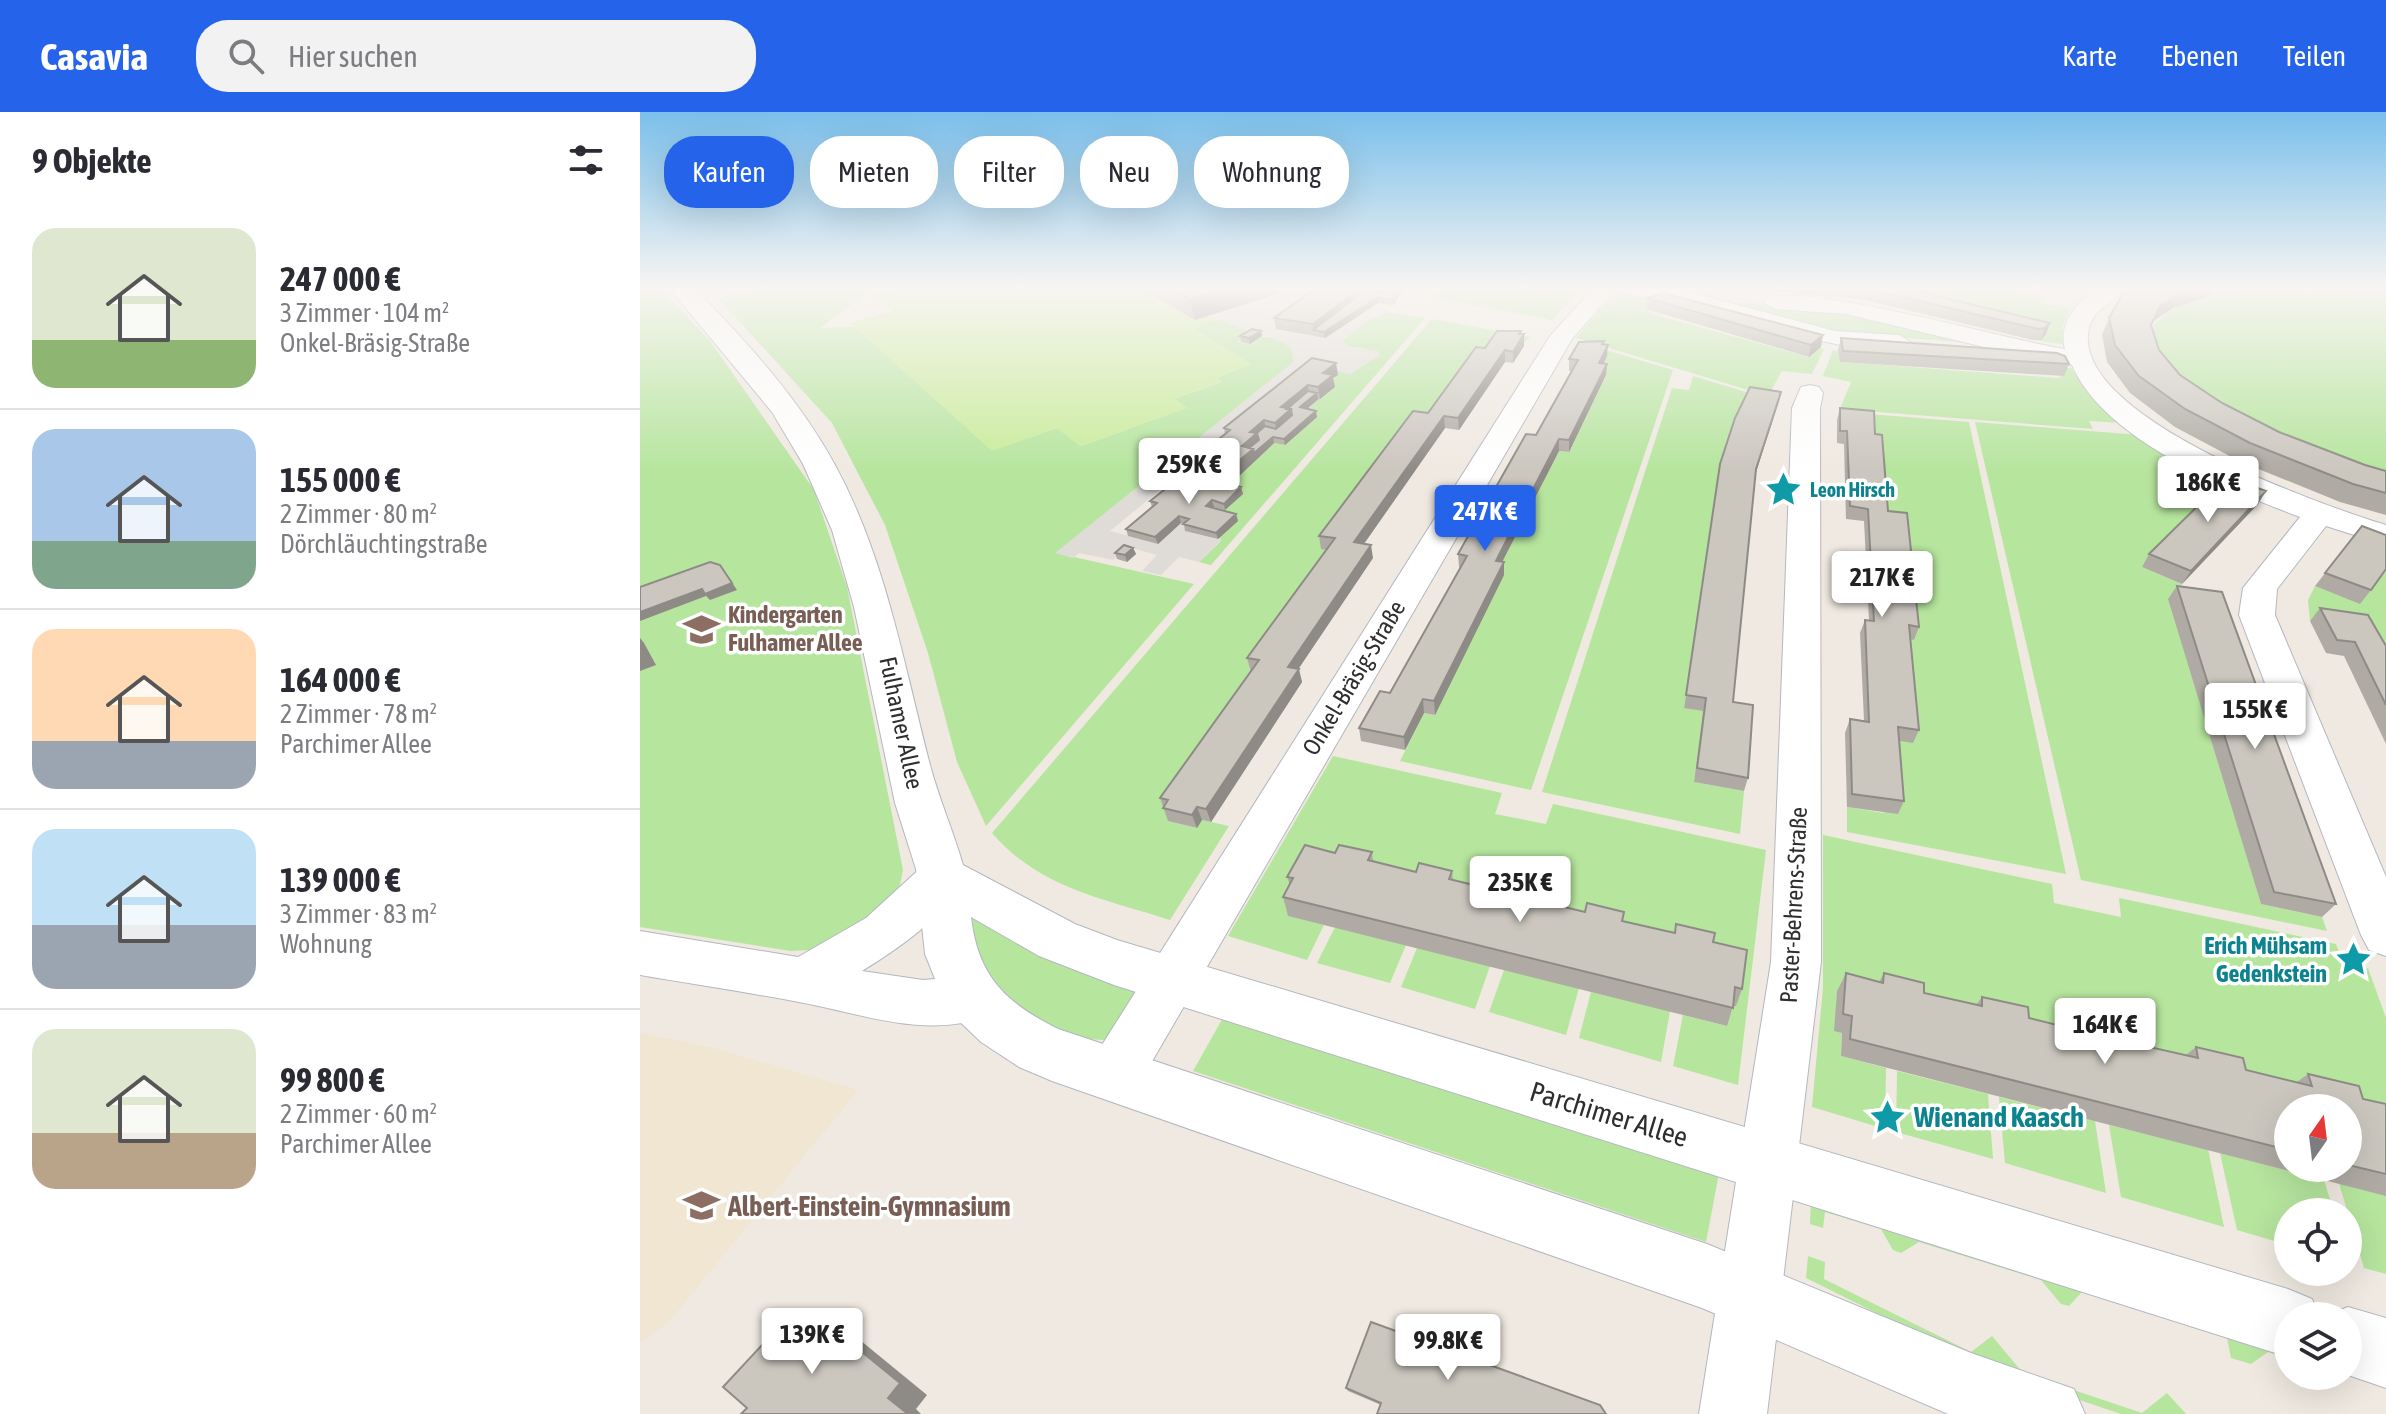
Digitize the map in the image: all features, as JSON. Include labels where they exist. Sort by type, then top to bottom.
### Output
[{"type":"street","name":"Fulhamer Allee","points":[[735,350],[792,415],[834,493],[887,657],[918,802],[942,877]]},
{"type":"street","name":"Onkel-Bräsig-Straße","points":[[1114,1075],[1554,350]]},
{"type":"street","points":[[2004,350],[2079,358]]},
{"type":"street","points":[[2077,350],[2079,358],[2102,391],[2151,432],[2220,472],[2319,514],[2386,535]]},
{"type":"street","name":"Paster-Behrens-Straße","points":[[1733,1414],[1796,962],[1803,554],[1810,393]]},
{"type":"street","points":[[2319,514],[2260,588],[2257,615],[2386,935]]},
{"type":"street","name":"Parchimer Allee","points":[[942,877],[1057,940],[1170,980],[2274,1319]]},
{"type":"street","points":[[803,980],[883,933],[942,877]]},
{"type":"street","points":[[942,877],[946,941],[961,981],[974,999],[1011,1033],[1037,1048],[1693,1272],[1971,1388],[2049,1414]]},
{"type":"street","points":[[640,953],[803,980],[884,1000],[923,1003],[974,999]]},
{"type":"street","points":[[2362,1345],[2386,1353]]},
{"type":"shaded area","points":[[1292,350],[1369,350],[1378,351],[1380,355],[1351,374],[1330,370],[1173,480],[1196,486],[1188,492],[1165,486],[1110,531],[1157,543],[1181,523],[1191,526],[1186,531],[1221,540],[1199,562],[1179,557],[1161,575],[1142,571],[1157,555],[1128,547],[1113,560],[1079,553],[1073,558],[1055,553],[1293,362]]},
{"type":"shaded area","name":"Albert-Einstein-Gymnasium","points":[[640,1033],[710,1047],[858,1090],[669,1322],[640,1343]]},
{"type":"green space","points":[[640,350],[716,350],[814,490],[847,587],[903,870],[900,885],[882,911],[830,944],[809,950],[791,951],[640,927]]},
{"type":"green space","points":[[765,350],[880,350],[992,450],[1057,428],[1081,446],[1186,408],[1174,399],[1221,382],[1216,378],[1251,364],[1228,350],[1291,350],[1295,354],[1293,362],[1282,373],[1056,553],[1194,584],[986,826],[957,762],[928,653],[885,525],[832,423]]},
{"type":"green space","points":[[880,350],[1228,350],[1252,364],[1217,377],[1222,381],[1175,399],[1187,408],[1080,446],[1057,428],[992,451]]},
{"type":"green space","points":[[1362,350],[1397,350],[1211,565],[1199,562],[1221,541],[1207,513],[1222,489],[1274,443],[1285,445],[1301,414],[1334,388],[1314,370]]},
{"type":"green space","points":[[1406,350],[1517,350],[1321,548],[1337,552],[1169,821],[1196,828],[1202,820],[1229,826],[1170,920],[1097,898],[1052,879],[1010,852],[992,833]]},
{"type":"green space","points":[[1592,350],[1605,350],[1673,370],[1531,790],[1400,761],[1424,713],[1435,715],[1496,574],[1559,451],[1569,452],[1606,376]]},
{"type":"green space","points":[[1615,350],[1782,350],[1808,357],[1818,350],[1824,350],[1812,374],[1782,371],[1768,396]]},
{"type":"green space","points":[[1833,350],[1839,351],[1841,362],[2058,378],[2064,375],[2060,368],[2071,368],[2088,392],[2124,423],[2089,421],[2093,429],[1840,409],[1851,382],[1823,376]]},
{"type":"green space","points":[[2150,350],[2386,350],[2386,493],[2212,421]]},
{"type":"green space","points":[[1693,376],[1766,398],[1725,452],[1684,707],[1703,711],[1694,782],[1744,791],[1740,834],[1542,792],[1672,388],[1689,390]]},
{"type":"green space","points":[[1869,414],[1969,422],[2066,874],[1847,832],[1847,807],[1884,813],[1884,524]]},
{"type":"green space","points":[[1975,422],[2140,435],[2236,486],[2142,567],[2182,584],[2178,600],[2169,600],[2261,904],[2322,917],[2327,931],[2081,880]]},
{"type":"green space","points":[[2386,567],[2386,662],[2357,628],[2310,621],[2308,600],[2315,586],[2360,603]]},
{"type":"green space","points":[[1333,756],[1502,793],[1495,814],[1546,824],[1553,804],[1766,850],[1738,1085],[1673,1066],[1683,1015],[1726,1026],[1729,1004],[1736,1006],[1741,968],[1708,960],[1709,951],[1672,942],[1670,951],[1619,939],[1621,930],[1586,922],[1583,930],[1534,919],[1537,910],[1502,902],[1498,910],[1451,898],[1453,890],[1422,882],[1418,891],[1371,879],[1374,871],[1344,864],[1339,872],[1310,865],[1293,895],[1299,897],[1289,916],[1324,925],[1307,960],[1228,936]]},
{"type":"green space","points":[[1823,835],[2052,884],[2054,903],[2121,917],[2119,898],[2336,944],[2343,963],[2368,968],[2386,1018],[2386,1140],[2362,1120],[2362,1094],[2286,1094],[1837,992],[1835,1030],[1842,1033],[1841,1056],[1886,1068],[1885,1129],[1812,1107],[1823,988]]},
{"type":"green space","points":[[974,916],[1136,991],[1106,1040],[1068,1033],[1049,1025],[1000,987],[979,955],[970,918]]},
{"type":"green space","points":[[1335,927],[1406,945],[1390,983],[1317,963]]},
{"type":"green space","points":[[1417,948],[1490,966],[1475,1009],[1401,987]]},
{"type":"green space","points":[[1504,970],[1579,988],[1566,1035],[1489,1012]]},
{"type":"green space","points":[[1591,992],[1670,1011],[1661,1062],[1579,1038]]},
{"type":"green space","points":[[1224,1016],[1720,1168],[1706,1242],[1193,1071]]},
{"type":"green space","points":[[1897,1071],[1988,1094],[1993,1159],[1896,1132]]},
{"type":"green space","points":[[1999,1097],[2095,1121],[2106,1193],[2005,1163]]},
{"type":"green space","points":[[2109,1125],[2208,1149],[2224,1227],[2121,1197]]},
{"type":"green space","points":[[2220,1153],[2274,1167],[2274,1182],[2325,1182],[2330,1198],[2274,1198],[2274,1241],[2237,1230]]},
{"type":"green space","points":[[2339,1183],[2386,1195],[2386,1274],[2364,1268],[2362,1198],[2343,1198]]},
{"type":"green space","points":[[1811,1200],[2274,1344],[2274,1354],[2268,1352],[2251,1364],[2231,1358],[2227,1338],[2082,1292],[2069,1306],[2061,1304],[2041,1280],[1919,1242],[1901,1253],[1893,1250],[1881,1229],[1825,1212],[1823,1228],[1810,1224]]},
{"type":"green space","points":[[1808,1256],[1825,1262],[1824,1279],[1971,1352],[1992,1336],[2023,1373],[2142,1413],[2167,1393],[2186,1414],[2121,1414],[1969,1359],[1806,1278]]},
{"type":"building","points":[[1474,350],[1514,350],[1505,350],[1458,418],[1444,416],[1354,542],[1371,545],[1288,667],[1299,669],[1206,809],[1197,807],[1192,815],[1163,808],[1168,800],[1160,798],[1259,660],[1247,658],[1335,538],[1319,536],[1413,411],[1428,413]]},
{"type":"building","points":[[1574,350],[1606,350],[1599,363],[1607,364],[1569,440],[1559,439],[1502,549],[1496,561],[1504,562],[1434,701],[1423,699],[1404,737],[1359,728],[1380,691],[1390,693],[1467,556],[1458,554],[1526,434],[1536,435],[1578,360],[1569,359]]},
{"type":"building","points":[[2010,350],[2057,353],[2065,356],[2069,364],[1843,351]]},
{"type":"building","points":[[2119,350],[2159,350],[2180,375],[2222,403],[2279,432],[2386,471],[2386,493],[2353,484],[2250,443],[2185,409],[2139,376]]},
{"type":"building","points":[[1312,358],[1336,363],[1323,373],[1333,375],[1318,387],[1308,385],[1281,407],[1291,409],[1275,423],[1264,420],[1250,432],[1257,433],[1242,446],[1253,449],[1234,465],[1222,462],[1205,477],[1180,470],[1230,430],[1224,428]]},
{"type":"building","points":[[1750,387],[1781,392],[1756,469],[1733,702],[1753,705],[1748,778],[1697,768],[1706,698],[1686,695],[1720,464],[1735,418]]},
{"type":"building","points":[[1308,391],[1317,393],[1300,407],[1316,411],[1284,439],[1273,437],[1254,453],[1249,448],[1259,440],[1257,433],[1265,426],[1276,429],[1292,415],[1291,409],[1287,409]]},
{"type":"building","points":[[1840,408],[1874,411],[1875,434],[1882,435],[1888,511],[1907,513],[1919,627],[1909,625],[1919,730],[1898,727],[1904,801],[1852,794],[1850,719],[1869,722],[1865,620],[1874,621],[1868,509],[1850,506],[1847,431],[1840,431]]},
{"type":"building","points":[[1224,469],[1234,471],[1220,483],[1241,487],[1224,504],[1212,500],[1206,506],[1236,514],[1216,533],[1183,524],[1189,519],[1179,516],[1155,537],[1126,529],[1157,503],[1150,501],[1174,482],[1186,486],[1194,480],[1207,483]]},
{"type":"building","points":[[2227,477],[2266,491],[2191,571],[2149,554]]},
{"type":"building","points":[[2362,526],[2386,535],[2386,569],[2371,590],[2325,573]]},
{"type":"building","points":[[1124,545],[1133,548],[1125,555],[1115,553]]},
{"type":"building","points":[[710,562],[720,565],[732,583],[705,594],[702,589],[640,612],[640,587]]},
{"type":"building","points":[[2177,586],[2222,592],[2336,904],[2274,892]]},
{"type":"building","points":[[2320,608],[2368,615],[2386,646],[2386,705],[2355,642],[2337,640]]},
{"type":"building","points":[[1305,845],[1335,853],[1339,845],[1372,852],[1368,860],[1416,872],[1419,863],[1452,871],[1449,879],[1498,891],[1501,883],[1538,891],[1535,900],[1585,912],[1587,903],[1624,912],[1622,921],[1675,933],[1676,924],[1715,933],[1713,942],[1747,950],[1742,989],[1735,987],[1733,1008],[1283,897],[1293,878],[1287,877]]},
{"type":"building","points":[[1846,973],[1883,983],[1884,973],[1924,983],[1924,993],[1982,1006],[1982,997],[2028,1007],[2029,1018],[2089,1033],[2088,1022],[2134,1033],[2136,1044],[2198,1058],[2196,1047],[2243,1058],[2246,1070],[2312,1086],[2308,1074],[2359,1086],[2361,1094],[2274,1094],[2274,1146],[1850,1039],[1852,1016],[1843,1014]]},
{"type":"building","points":[[2362,1096],[2363,1099],[2386,1104],[2386,1174],[2362,1168]]},
{"type":"building","points":[[789,1316],[812,1336],[825,1322],[900,1383],[888,1398],[908,1414],[741,1414],[747,1408],[723,1387]]},
{"type":"building","points":[[1371,1322],[1600,1405],[1606,1414],[1377,1414],[1381,1403],[1346,1388]]},
{"type":"place","name":"Leon Hirsch","points":[[1784,490]]},
{"type":"place","name":"Kindergarten Fulhamer Allee","points":[[702,629]]},
{"type":"place","name":"Erich Mühsam Gedenkstein","points":[[2353,960]]},
{"type":"place","name":"Wienand Kaasch","points":[[1888,1117]]},
{"type":"place","name":"Albert-Einstein-Gymnasium","points":[[702,1206]]}]
